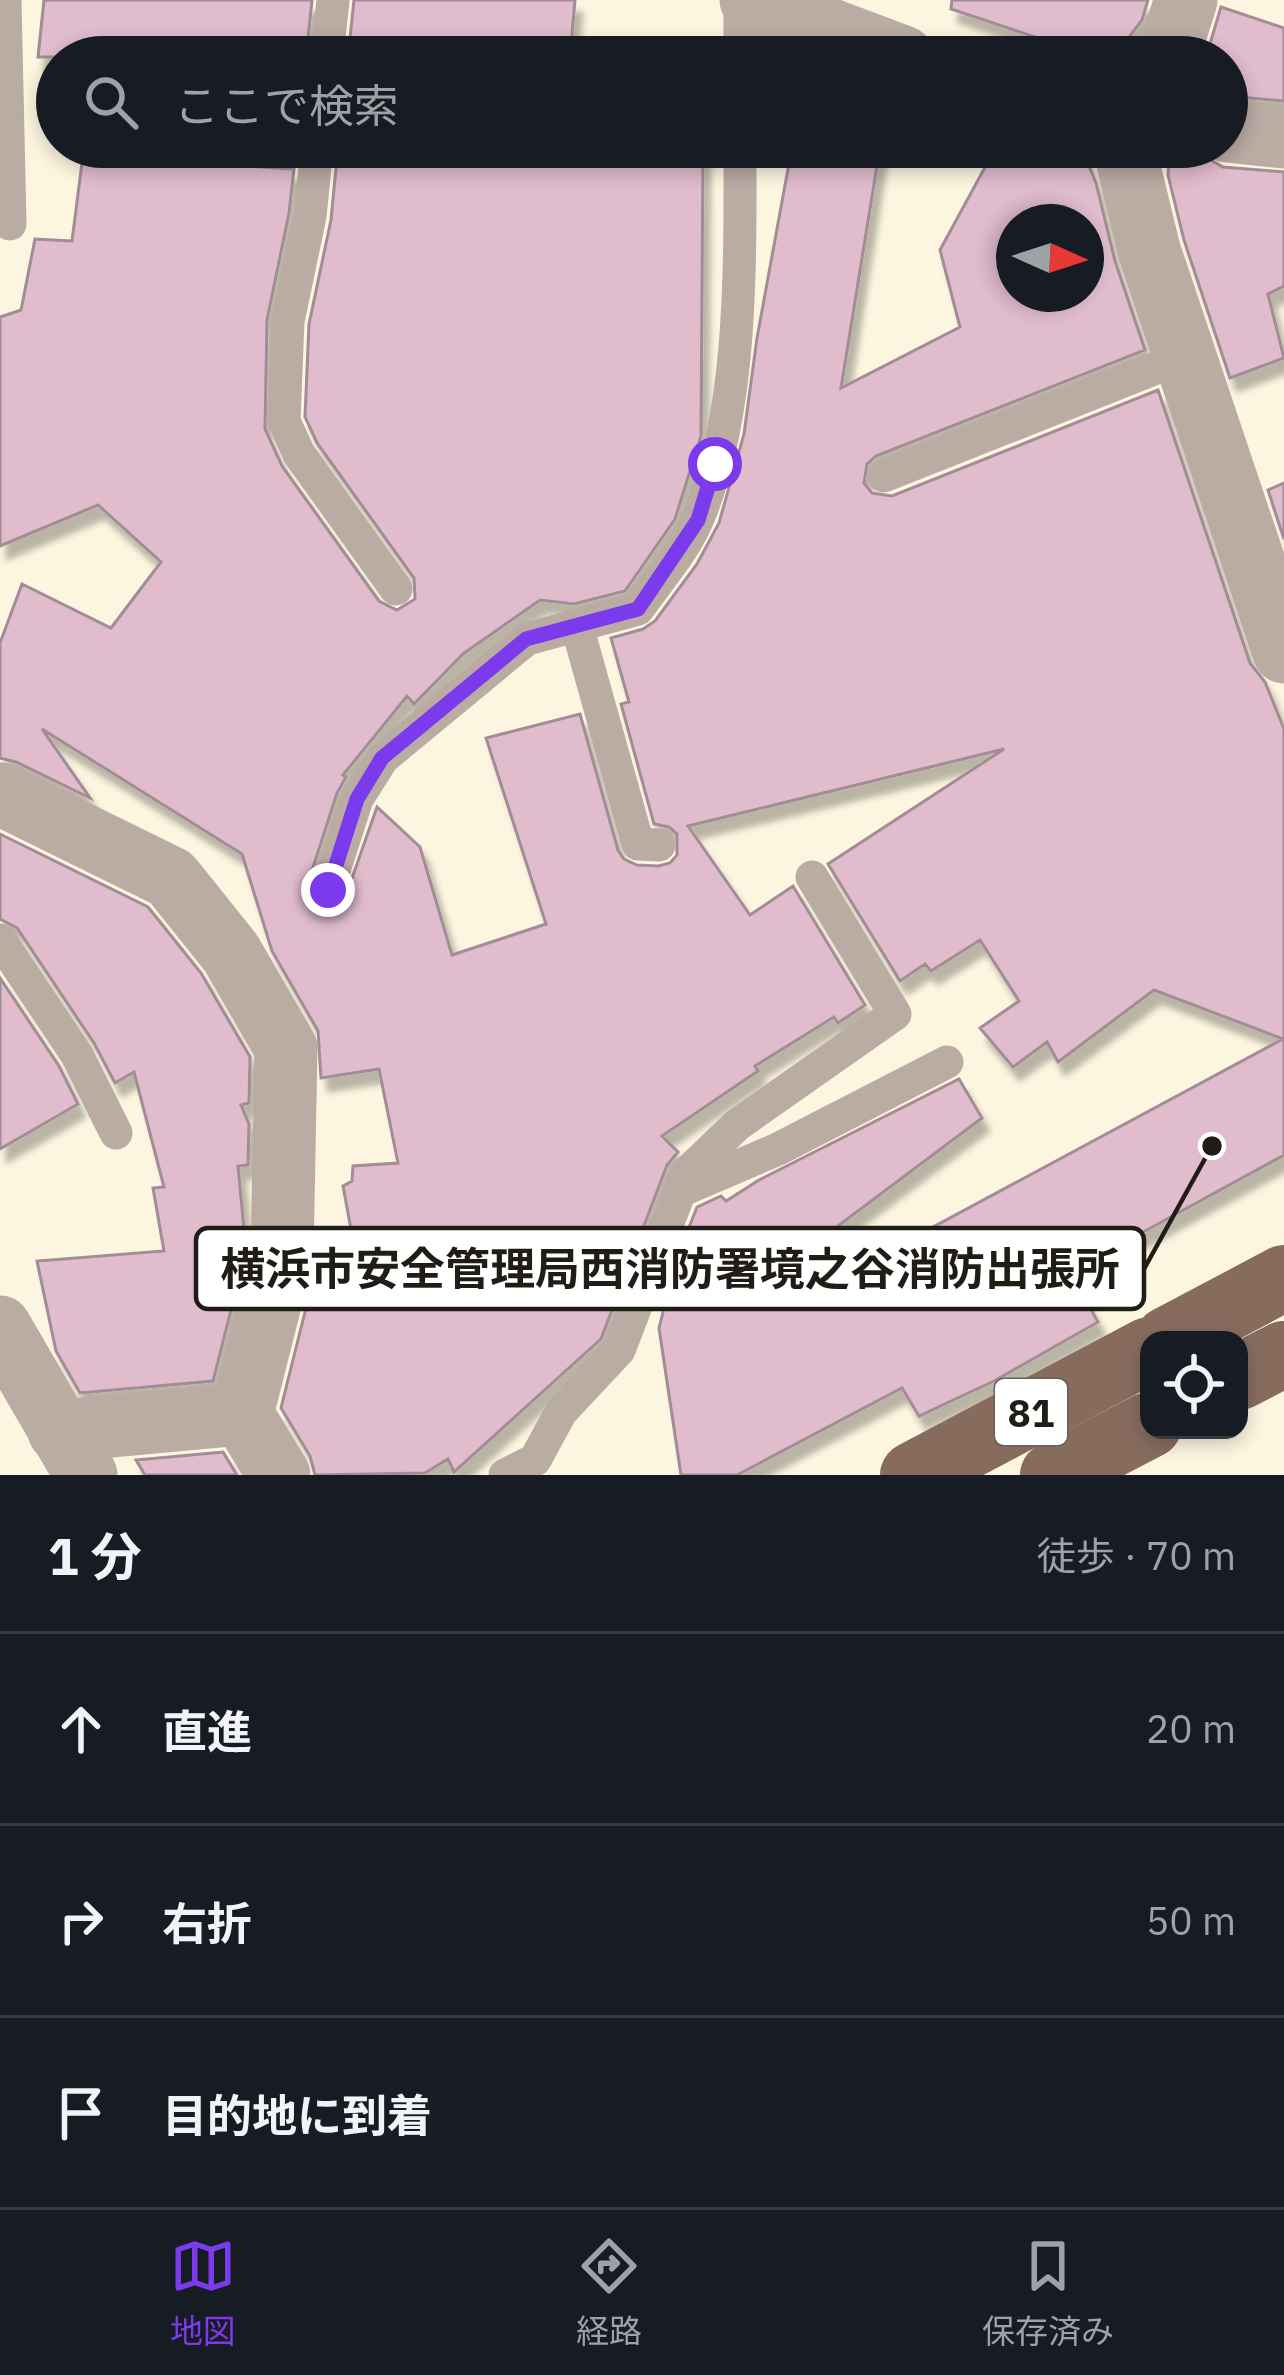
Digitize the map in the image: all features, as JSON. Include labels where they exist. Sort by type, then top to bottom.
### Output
[{"type":"main road","points":[[1184,1331],[1284,1278]]},
{"type":"main road","points":[[1248,1372],[1284,1354]]},
{"type":"main road","name":"81","points":[[913,1475],[1140,1355]]},
{"type":"street","points":[[751,0],[847,36]]},
{"type":"street","points":[[1175,36],[1186,0]]},
{"type":"street","points":[[1248,133],[1284,137]]},
{"type":"street","points":[[1129,168],[1149,250],[1284,652]]},
{"type":"street","points":[[0,794],[171,878],[231,952],[290,1037],[282,1256],[242,1414],[280,1475]]},
{"type":"street","points":[[0,1327],[73,1453],[242,1414]]},
{"type":"lane","points":[[5,0],[10,224]]},
{"type":"lane","points":[[329,36],[333,0]]},
{"type":"lane","points":[[740,0],[740,36]]},
{"type":"lane","points":[[315,168],[288,321],[284,421],[299,454],[396,589]]},
{"type":"lane","points":[[328,890],[357,799],[382,758],[526,639],[638,609],[698,520],[715,464],[738,330],[740,168]]},
{"type":"lane","points":[[884,476],[1184,357]]},
{"type":"lane","points":[[577,626],[638,844],[659,845]]},
{"type":"lane","points":[[505,1475],[535,1460],[561,1412],[620,1349],[687,1173],[737,1124],[895,1015],[812,877]]},
{"type":"lane","points":[[0,940],[77,1055],[116,1133]]},
{"type":"lane","points":[[678,1191],[778,1149],[947,1062]]},
{"type":"building","points":[[44,0],[312,0],[308,36],[40,36]]},
{"type":"building","points":[[354,0],[575,0],[572,36],[350,36]]},
{"type":"building","points":[[952,0],[1148,0],[1142,20],[1130,36],[1032,36],[951,9]]},
{"type":"building","points":[[1221,7],[1284,28],[1284,101],[1248,98],[1248,36],[1212,36]]},
{"type":"building","points":[[81,168],[294,169],[267,320],[265,429],[282,466],[379,601],[397,610],[415,599],[414,578],[317,443],[305,417],[309,324],[331,220],[336,168],[703,168],[701,436],[675,519],[625,591],[574,604],[540,600],[463,654],[414,704],[407,696],[343,775],[308,883],[308,895],[320,908],[343,904],[377,807],[420,847],[452,955],[546,924],[486,738],[580,714],[624,859],[658,866],[677,855],[677,834],[654,824],[621,704],[629,702],[611,638],[655,621],[697,564],[719,523],[744,434],[788,168],[877,168],[841,388],[960,327],[940,250],[985,168],[1090,168],[1101,204],[996,204],[996,312],[1104,312],[1104,216],[1145,350],[876,456],[867,464],[864,483],[872,493],[892,496],[1158,390],[1250,663],[1265,682],[1284,729],[1284,1155],[1070,1272],[1098,1322],[994,1381],[919,1416],[902,1388],[737,1475],[681,1475],[659,1328],[671,1281],[666,1286],[697,1207],[721,1196],[726,1201],[959,1079],[982,1118],[818,1241],[840,1277],[1283,1039],[1154,990],[1058,1062],[1047,1042],[1013,1067],[980,1028],[1019,1001],[980,940],[931,971],[925,964],[900,981],[828,864],[1004,749],[688,826],[750,915],[793,886],[865,1005],[838,1023],[834,1017],[755,1066],[758,1071],[662,1136],[678,1152],[667,1165],[601,1339],[454,1472],[448,1459],[425,1473],[315,1475],[310,1456],[281,1408],[305,1312],[356,1256],[343,1186],[352,1181],[353,1166],[398,1163],[379,1069],[321,1078],[318,1031],[272,951],[242,854],[42,729],[90,798],[0,758],[0,643],[22,584],[111,628],[161,562],[98,505],[0,546],[0,317],[21,310],[35,239],[72,241]]},
{"type":"building","points":[[1169,168],[1284,172],[1284,286],[1268,294],[1284,358],[1230,378],[1184,240]]},
{"type":"building","points":[[1284,483],[1284,539],[1268,490]]},
{"type":"building","points":[[0,834],[148,907],[201,973],[250,1057],[249,1103],[241,1105],[249,1124],[248,1165],[238,1166],[246,1251],[213,1381],[80,1393],[56,1351],[37,1261],[164,1251],[153,1188],[164,1187],[134,1072],[115,1083],[94,1043],[17,928],[0,919]]},
{"type":"building","points":[[0,978],[59,1066],[78,1104],[0,1149]]},
{"type":"building","points":[[223,1452],[237,1475],[145,1475],[136,1460]]},
{"type":"place","name":"横浜市安全管理局西消防署境之谷消防出張所","points":[[1212,1146]]},
{"type":"route","points":[[328,890],[357,799],[382,758],[526,639],[638,609],[698,520],[715,464]]}]
